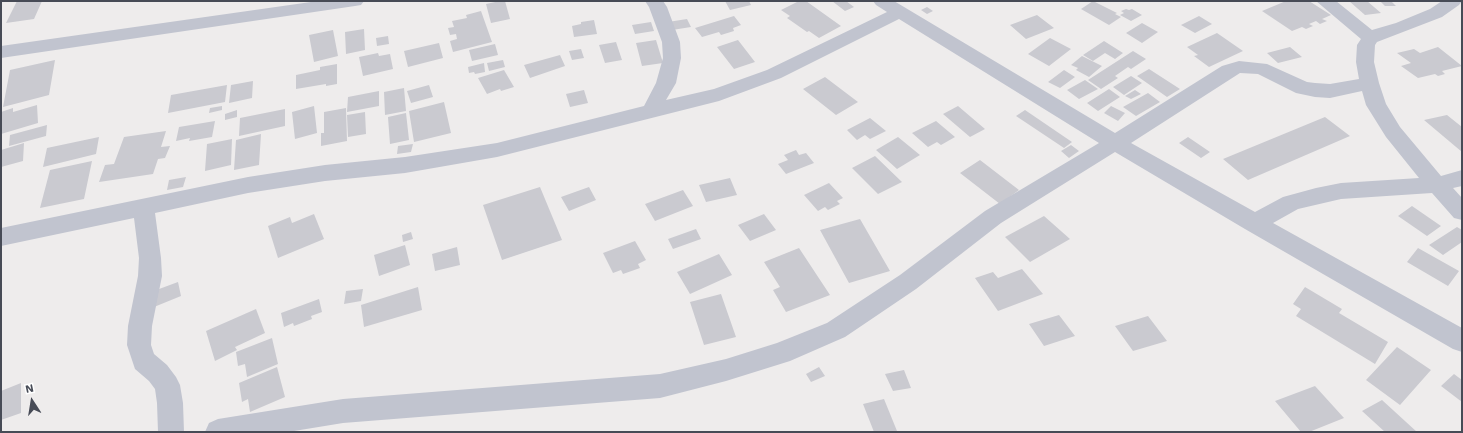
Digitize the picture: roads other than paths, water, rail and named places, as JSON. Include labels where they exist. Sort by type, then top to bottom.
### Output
[{"type":"street","points":[[1,52],[89,41],[355,1]]},
{"type":"street","points":[[651,111],[666,83],[672,58],[671,42],[658,7],[654,1]]},
{"type":"street","points":[[882,1],[1115,143],[1462,341]]},
{"type":"street","points":[[1325,1],[1371,38]]},
{"type":"street","points":[[1453,1],[1436,13],[1371,38],[1366,45],[1365,57],[1369,83],[1376,105],[1393,132],[1437,185],[1462,212]]},
{"type":"street","points":[[1,237],[248,185],[325,173],[405,165],[497,150],[719,94],[774,74],[900,12]]},
{"type":"street","points":[[218,432],[343,411],[660,386],[726,370],[781,353],[836,330],[908,282],[993,217],[1115,143],[1229,70],[1239,67],[1260,68],[1272,72],[1303,88],[1315,90],[1330,91],[1369,83]]},
{"type":"street","points":[[1253,223],[1291,203],[1316,196],[1341,191],[1437,185],[1462,178]]},
{"type":"street","points":[[143,206],[150,258],[150,276],[140,326],[139,345],[144,361],[158,373],[167,385],[170,403],[171,432]]}]
